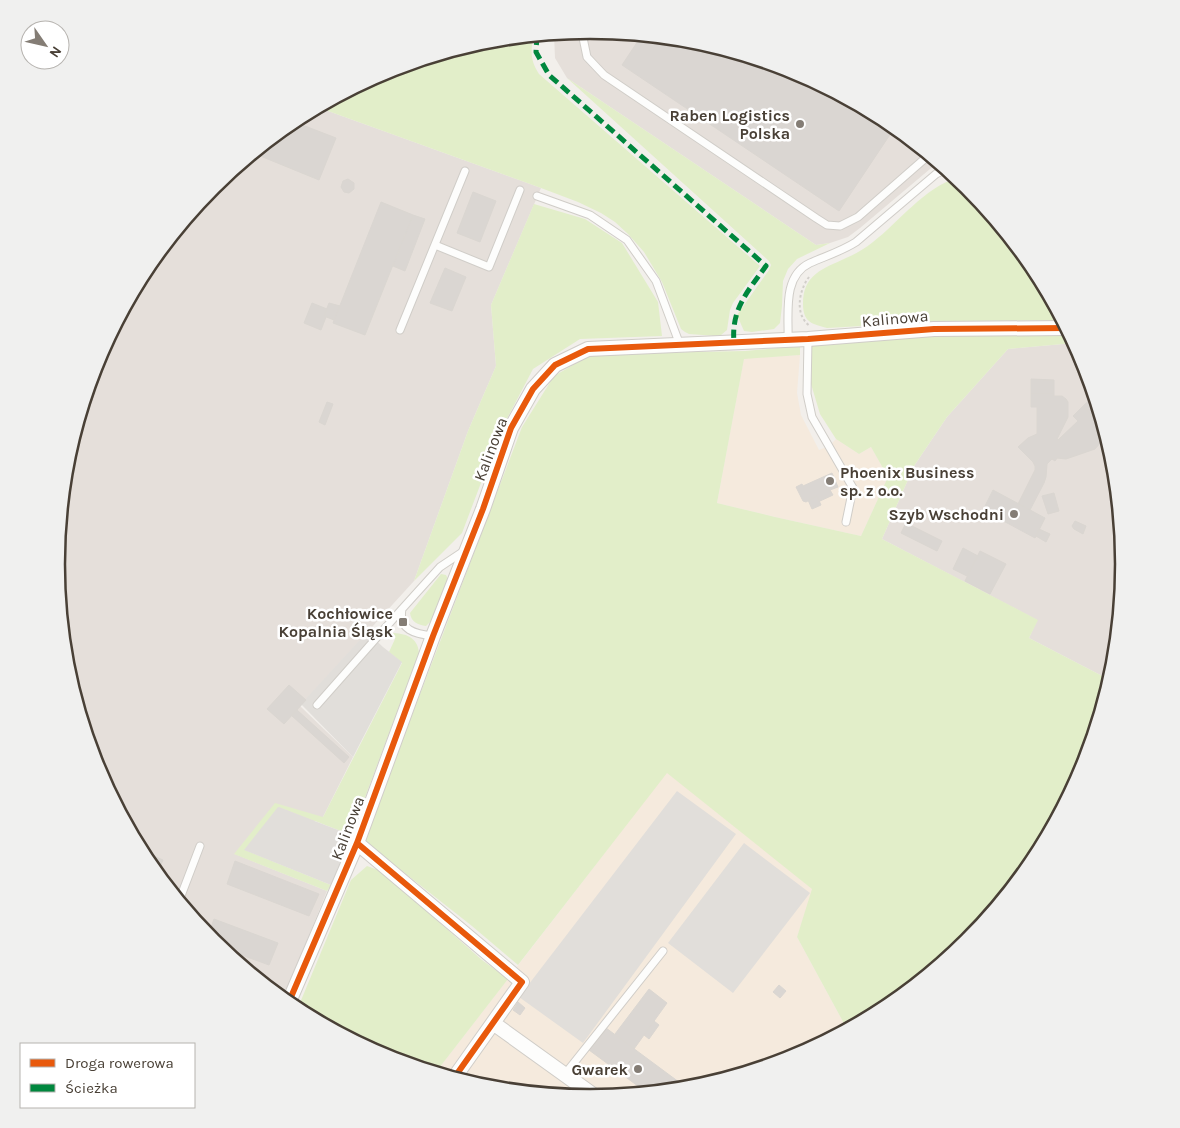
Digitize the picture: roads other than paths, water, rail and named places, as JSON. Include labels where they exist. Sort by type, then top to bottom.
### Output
[{"type":"street","name":"Kalinowa","points":[[291,996],[357,843],[433,636],[483,509],[511,428],[533,389],[555,365],[588,349],[788,340],[810,333],[934,329],[1059,328]]},
{"type":"street","points":[[357,843],[522,982],[458,1072]]},
{"type":"street","points":[[493,1023],[585,1089]]},
{"type":"lane","points":[[583,39],[587,57],[604,75],[827,225],[840,226],[858,217],[924,159]]},
{"type":"lane","points":[[400,330],[465,171]]},
{"type":"lane","points":[[788,340],[790,287],[800,269],[856,242],[939,172]]},
{"type":"lane","points":[[435,245],[489,267],[520,190]]},
{"type":"lane","points":[[537,196],[590,215],[627,240],[656,281],[680,345]]},
{"type":"lane","points":[[810,333],[807,394],[812,417],[853,488],[846,522]]},
{"type":"lane","points":[[317,705],[440,567],[466,549]]},
{"type":"lane","points":[[402,608],[401,616],[404,626],[409,630],[433,636]]},
{"type":"lane","points":[[182,894],[200,846]]},
{"type":"lane","points":[[565,1074],[663,951]]},
{"type":"place","name":"Raben Logistics Polska","points":[[800,124]]},
{"type":"place","name":"Phoenix Business sp. z o.o.","points":[[830,481]]},
{"type":"place","name":"Szyb Wschodni","points":[[1014,514]]},
{"type":"place","name":"Kochłowice Kopalnia Śląsk","points":[[403,622]]},
{"type":"place","name":"Gwarek","points":[[638,1069]]}]
